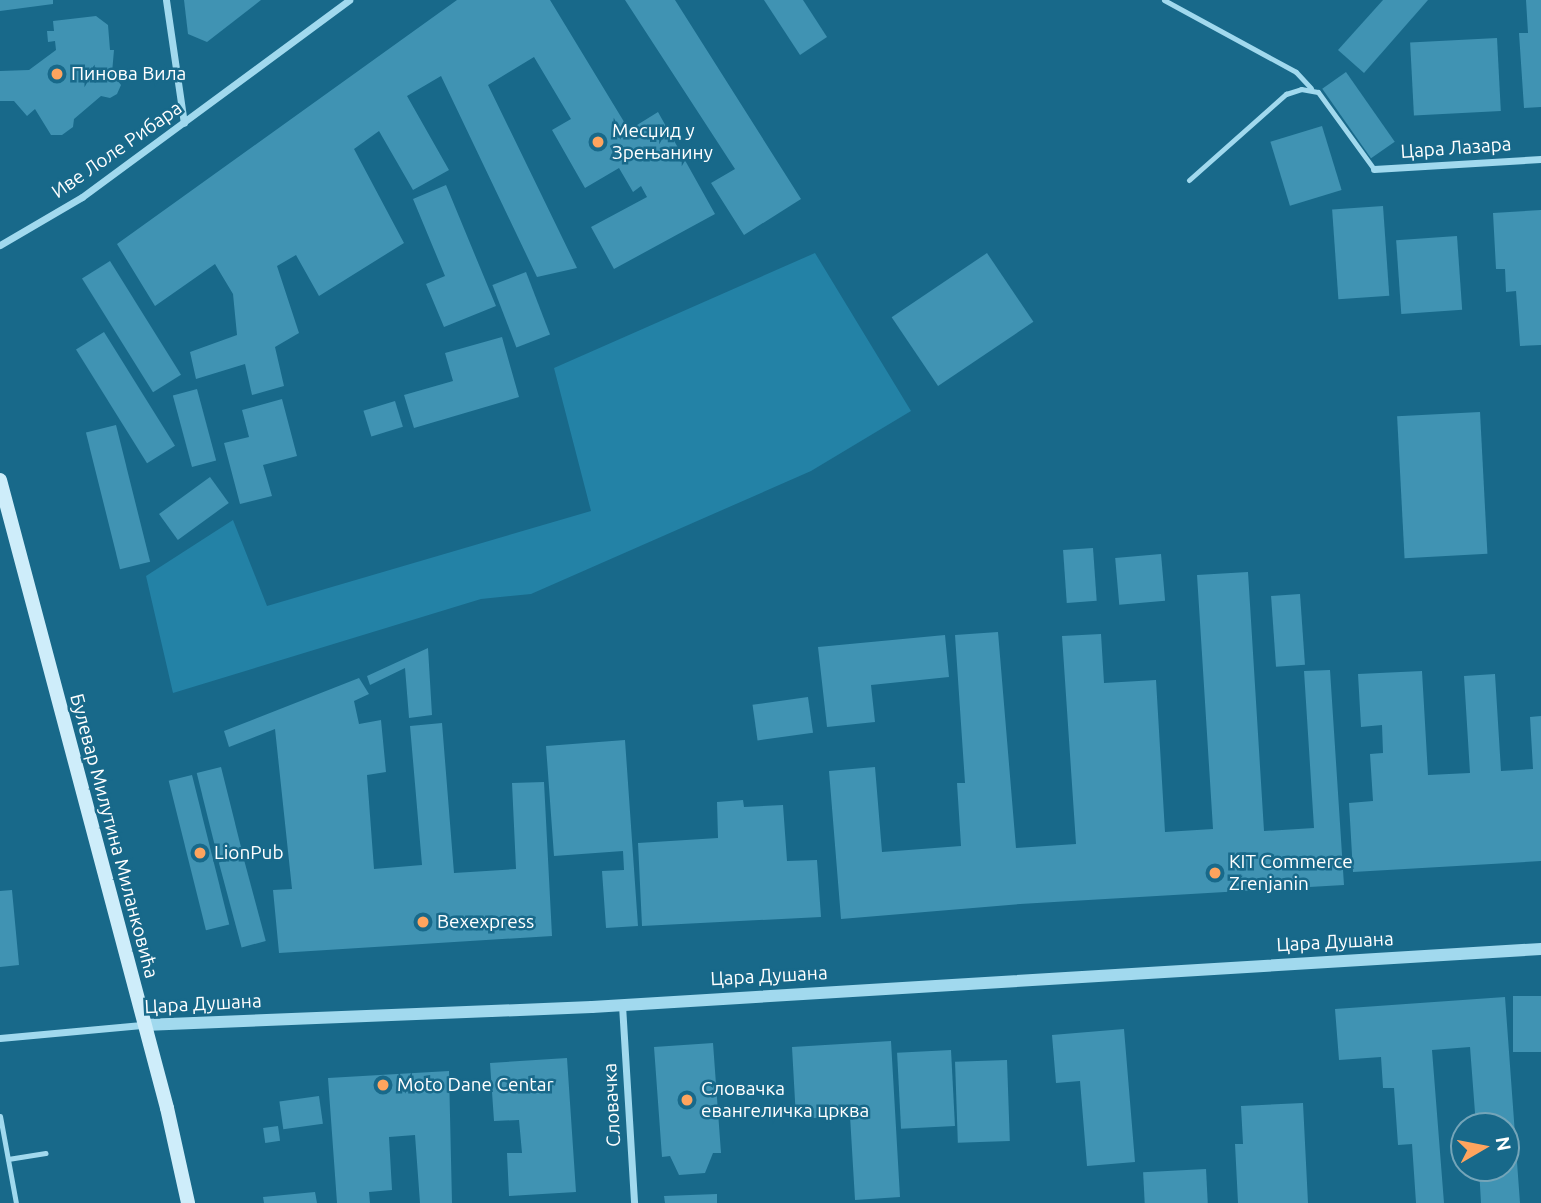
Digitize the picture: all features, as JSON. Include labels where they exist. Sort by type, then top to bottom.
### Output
[{"type":"main road","name":"Булевар Милутина Миланковића","points":[[0,480],[144,1025],[188,1203]]},
{"type":"street","points":[[166,0],[184,123]]},
{"type":"street","name":"Иве Лоле Рибара","points":[[0,245],[82,197],[348,0]]},
{"type":"street","name":"Цара Лазара","points":[[1374,169],[1541,159]]},
{"type":"street","name":"Цара Душана","points":[[0,1038],[144,1025],[622,1005],[1541,949]]},
{"type":"street","name":"Словачка","points":[[622,1005],[634,1203]]},
{"type":"lane","points":[[1164,0],[1296,72],[1318,92],[1374,169]]},
{"type":"lane","points":[[1189,180],[1286,94],[1311,88]]},
{"type":"lane","points":[[0,1116],[16,1203]]},
{"type":"lane","points":[[8,1159],[46,1153]]},
{"type":"shaded area","points":[[815,253],[911,411],[811,471],[531,594],[481,599],[173,693],[146,576],[233,520],[267,606],[591,511],[554,368]]},
{"type":"building","points":[[0,0],[53,0],[53,4],[0,11]]},
{"type":"building","points":[[184,0],[261,0],[207,42],[188,34]]},
{"type":"building","points":[[457,0],[550,0],[629,130],[658,112],[715,214],[614,269],[591,227],[647,197],[641,186],[633,192],[619,168],[585,188],[552,130],[571,119],[534,57],[488,85],[577,268],[537,277],[441,76],[407,96],[449,170],[413,190],[379,131],[354,149],[404,243],[319,296],[296,255],[277,266],[299,333],[275,347],[284,386],[252,395],[245,364],[196,379],[190,352],[237,335],[233,294],[215,264],[155,306],[117,244]]},
{"type":"building","points":[[625,0],[675,0],[801,199],[744,235],[711,183],[735,169]]},
{"type":"building","points":[[764,0],[803,0],[827,37],[800,55]]},
{"type":"building","points":[[1383,0],[1428,0],[1364,73],[1338,50]]},
{"type":"building","points":[[1526,0],[1541,0],[1541,107],[1524,108],[1519,33],[1528,33]]},
{"type":"building","name":"Пинова Вила","points":[[96,16],[108,25],[110,50],[114,50],[112,73],[121,85],[117,94],[110,98],[101,96],[74,119],[73,127],[62,135],[51,135],[35,109],[27,116],[14,101],[0,101],[0,71],[29,70],[56,50],[55,41],[48,42],[47,31],[54,31],[53,21]]},
{"type":"building","points":[[1497,38],[1501,111],[1414,115],[1410,43]]},
{"type":"building","points":[[1346,72],[1395,142],[1371,158],[1322,89]]},
{"type":"building","points":[[1322,126],[1342,190],[1290,206],[1270,142]]},
{"type":"building","points":[[446,185],[496,306],[444,327],[426,284],[445,276],[413,199]]},
{"type":"building","points":[[1383,206],[1389,296],[1338,299],[1332,210]]},
{"type":"building","points":[[1541,210],[1541,345],[1520,346],[1516,291],[1506,292],[1505,269],[1496,269],[1493,213]]},
{"type":"building","points":[[1457,236],[1462,310],[1401,314],[1396,240]]},
{"type":"building","points":[[987,253],[1033,322],[938,386],[892,317]]},
{"type":"building","points":[[110,261],[181,375],[153,392],[82,278]]},
{"type":"building","points":[[526,272],[550,335],[516,347],[492,285]]},
{"type":"building","points":[[104,332],[175,446],[147,463],[76,349]]},
{"type":"building","points":[[502,337],[519,397],[414,428],[404,395],[453,381],[445,353]]},
{"type":"building","points":[[197,389],[216,460],[192,467],[173,395]]},
{"type":"building","points":[[282,399],[297,456],[263,465],[272,496],[240,504],[224,443],[249,437],[242,410]]},
{"type":"building","points":[[395,401],[403,427],[371,436],[363,411]]},
{"type":"building","points":[[1480,412],[1487,554],[1405,558],[1397,416]]},
{"type":"building","points":[[116,425],[150,562],[120,569],[86,432]]},
{"type":"building","points":[[210,477],[229,503],[178,540],[159,514]]},
{"type":"building","points":[[1093,548],[1097,601],[1067,603],[1063,550]]},
{"type":"building","points":[[1161,554],[1165,601],[1119,605],[1115,558]]},
{"type":"building","points":[[1248,572],[1264,831],[1314,828],[1304,671],[1330,670],[1344,885],[1020,904],[841,919],[829,771],[875,767],[882,852],[961,846],[957,783],[965,783],[955,635],[998,632],[1016,848],[1076,844],[1062,636],[1101,634],[1104,683],[1156,680],[1165,832],[1213,829],[1197,575]]},
{"type":"building","points":[[1300,594],[1305,665],[1276,667],[1271,596]]},
{"type":"building","points":[[945,635],[949,677],[871,685],[875,722],[827,727],[818,647]]},
{"type":"building","points":[[428,648],[432,715],[409,718],[405,668],[370,685],[367,676]]},
{"type":"building","points":[[1422,671],[1428,775],[1470,773],[1464,676],[1495,674],[1501,771],[1533,769],[1530,717],[1541,716],[1541,861],[1353,872],[1349,803],[1373,801],[1370,754],[1383,753],[1382,725],[1361,727],[1358,674]]},
{"type":"building","points":[[359,678],[369,694],[354,701],[359,724],[381,720],[386,772],[367,775],[374,869],[422,865],[410,726],[442,723],[454,873],[516,869],[512,783],[544,782],[552,936],[279,953],[273,890],[292,889],[275,729],[229,747],[224,731]]},
{"type":"building","points":[[808,697],[813,733],[758,740],[753,705]]},
{"type":"building","points":[[625,740],[638,926],[606,928],[602,871],[624,870],[623,851],[554,856],[546,746]]},
{"type":"building","points":[[221,767],[243,853],[218,859],[197,773]]},
{"type":"building","name":"LionPub","points":[[192,775],[229,924],[206,930],[169,781]]},
{"type":"building","points":[[743,800],[744,807],[783,805],[787,861],[817,860],[821,917],[642,926],[638,843],[718,838],[717,802]]},
{"type":"building","points":[[243,856],[266,941],[242,947],[219,862]]},
{"type":"building","points":[[12,890],[19,965],[0,967],[0,891]]},
{"type":"building","points":[[1513,996],[1541,996],[1541,1052],[1513,1052]]},
{"type":"building","points":[[1505,997],[1513,1112],[1475,1112],[1470,1047],[1432,1050],[1444,1203],[1416,1203],[1412,1144],[1398,1145],[1394,1088],[1383,1088],[1381,1057],[1339,1060],[1335,1009]]},
{"type":"building","points":[[1124,1029],[1135,1162],[1087,1166],[1080,1081],[1056,1083],[1052,1035]]},
{"type":"building","points":[[891,1041],[900,1197],[855,1200],[850,1116],[796,1119],[792,1047]]},
{"type":"building","name":"Словачка евангеличка црква","points":[[713,1043],[721,1153],[713,1153],[705,1173],[679,1175],[670,1156],[662,1157],[654,1047]]},
{"type":"building","points":[[951,1050],[955,1126],[901,1129],[897,1053]]},
{"type":"building","points":[[567,1058],[576,1192],[509,1196],[507,1153],[522,1153],[519,1120],[494,1121],[490,1063]]},
{"type":"building","points":[[1007,1060],[1010,1141],[958,1143],[955,1062]]},
{"type":"building","points":[[449,1071],[452,1203],[420,1203],[415,1135],[389,1137],[392,1190],[369,1192],[370,1203],[337,1203],[328,1078]]},
{"type":"building","points":[[319,1096],[323,1124],[283,1129],[279,1102]]},
{"type":"building","points":[[1303,1103],[1308,1203],[1238,1203],[1235,1144],[1243,1144],[1241,1106]]},
{"type":"building","points":[[278,1126],[280,1141],[265,1143],[263,1128]]},
{"type":"building","points":[[1206,1169],[1208,1203],[1145,1203],[1143,1172]]},
{"type":"building","points":[[1480,1182],[1518,1182],[1520,1203],[1481,1203]]},
{"type":"building","points":[[315,1192],[317,1203],[264,1203],[263,1197]]},
{"type":"building","points":[[717,1194],[717,1203],[665,1203],[664,1196]]},
{"type":"place","name":"Пинова Вила","points":[[57,74]]},
{"type":"place","name":"Месџид у Зрењанину","points":[[598,142]]},
{"type":"place","name":"LionPub","points":[[200,853]]},
{"type":"place","name":"KIT Commerce Zrenjanin","points":[[1215,873]]},
{"type":"place","name":"Bexexpress","points":[[423,922]]},
{"type":"place","name":"Moto Dane Centar","points":[[383,1085]]},
{"type":"place","name":"Словачка евангеличка црква","points":[[687,1100]]}]
